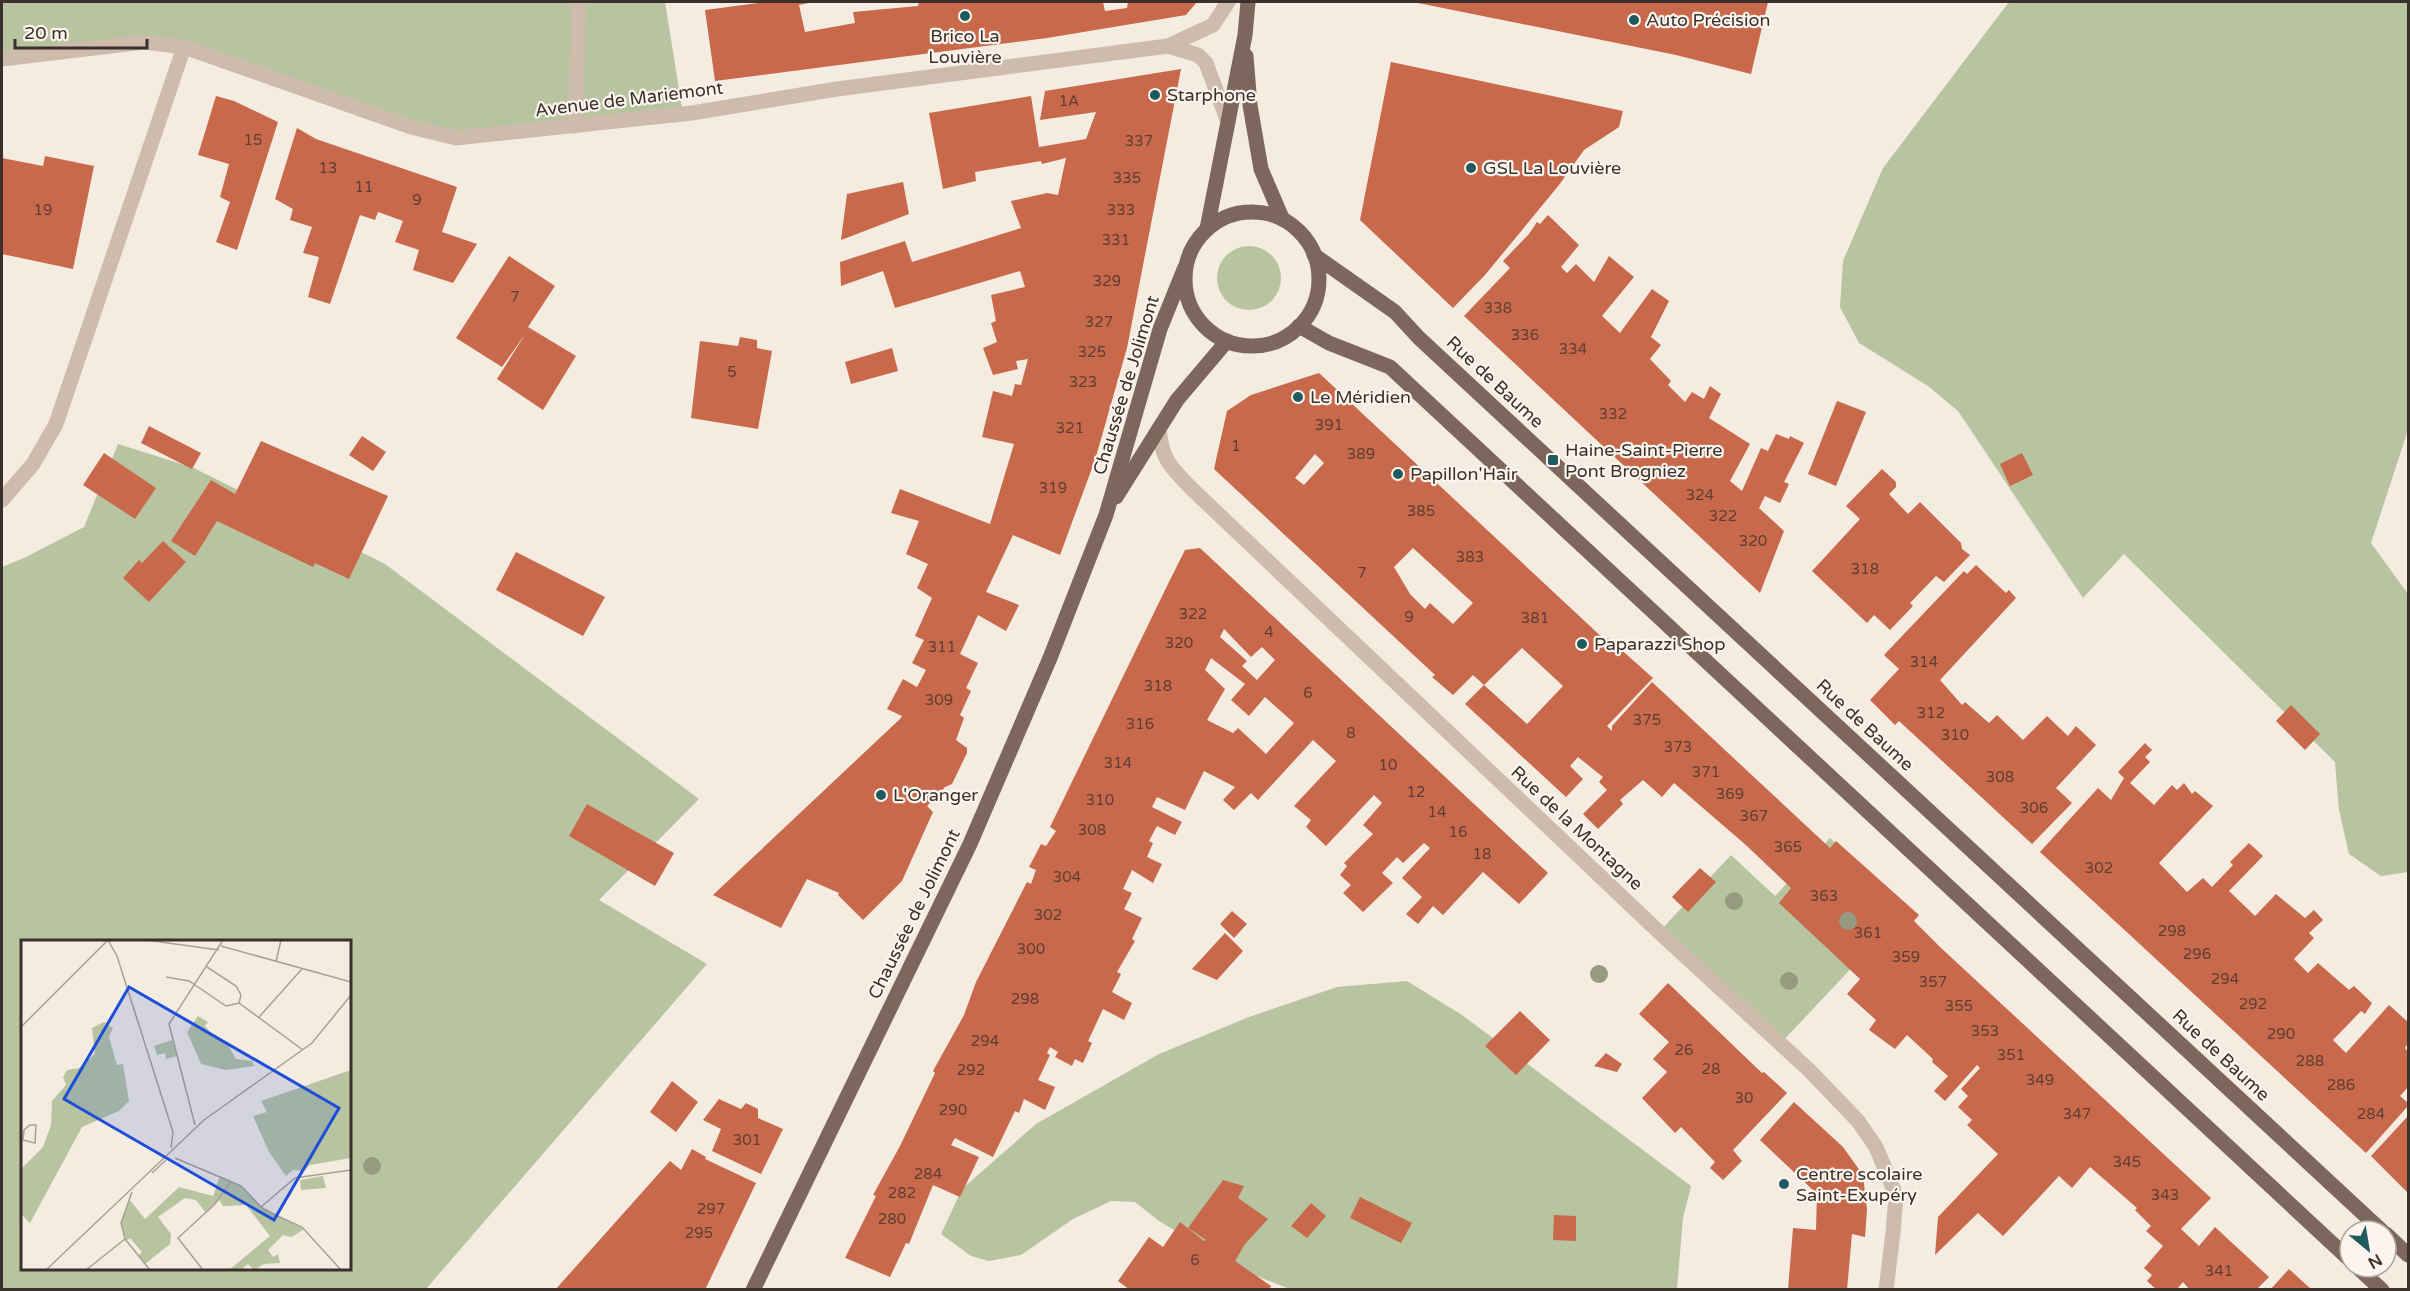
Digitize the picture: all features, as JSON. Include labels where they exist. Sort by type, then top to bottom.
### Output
[{"type":"main road","points":[[1207,229],[1245,35],[1248,2]]},
{"type":"main road","points":[[1245,35],[1250,105],[1260,169],[1281,218]]},
{"type":"main road","points":[[1243,212],[1263,212],[1281,218],[1299,232],[1314,255],[1319,274],[1317,293],[1310,311],[1299,326],[1278,340],[1250,346],[1227,341],[1211,332],[1198,319],[1187,294],[1185,267],[1192,247],[1207,229],[1224,218],[1243,212]]},
{"type":"main road","name":"Rue de Baume","points":[[1314,255],[1395,312],[1419,338],[2369,1219]]},
{"type":"main road","name":"Chaussée de Jolimont","points":[[753,1290],[970,844],[1050,658],[1106,515],[1160,329],[1185,267]]},
{"type":"main road","points":[[1299,326],[1329,344],[1390,367],[2338,1249]]},
{"type":"main road","name":"Chaussée de Jolimont","points":[[1106,515],[1177,400],[1227,341]]},
{"type":"main road","points":[[2370,1279],[2382,1290]]},
{"type":"street","points":[[575,126],[579,2]]},
{"type":"street","points":[[1168,46],[1213,25],[1228,2]]},
{"type":"street","name":"Avenue de Mariemont","points":[[2,59],[144,42],[184,47],[411,127],[456,138],[692,113],[837,89],[1168,46],[1198,55],[1206,63],[1228,122]]},
{"type":"street","points":[[2,500],[33,464],[56,424],[184,47]]},
{"type":"street","name":"Rue de la Montagne","points":[[1159,428],[1166,461],[1194,491],[1809,1071],[1858,1121],[1876,1147],[1896,1195],[1886,1290]]},
{"type":"green space","points":[[2,2],[665,2],[683,114],[456,138],[144,42],[2,59]]},
{"type":"green space","points":[[2009,2],[2408,2],[2408,430],[2371,543],[2408,594],[2408,872],[2381,876],[2349,854],[2339,810],[2335,762],[2124,554],[2083,598],[1958,411],[1928,386],[1859,343],[1840,307],[1843,261],[1883,168]]},
{"type":"green space","points":[[1249,246],[1261,248],[1272,255],[1279,266],[1281,278],[1279,290],[1272,301],[1261,308],[1249,310],[1237,308],[1226,301],[1219,290],[1217,278],[1219,266],[1226,255],[1237,248]]},
{"type":"green space","points":[[118,444],[194,468],[385,564],[699,799],[599,900],[707,964],[426,1289],[2,1290],[2,567],[84,527]]},
{"type":"green space","points":[[1830,838],[1907,909],[1779,1045],[1659,932],[1731,855],[1775,896]]},
{"type":"green space","points":[[1407,981],[1462,1015],[1691,1186],[1683,1218],[1677,1289],[1290,1289],[1241,1270],[1159,1221],[1135,1202],[1111,1201],[1073,1219],[1021,1255],[989,1261],[971,1256],[941,1234],[962,1189],[1036,1124],[1159,1054],[1249,1017],[1337,987]]},
{"type":"building","points":[[765,2],[813,2],[799,5],[805,32],[855,23],[853,12],[918,6],[919,2],[1103,2],[1105,11],[1127,8],[1128,2],[1197,2],[1186,15],[1047,38],[715,81],[705,10]]},
{"type":"building","name":"Auto Précision","points":[[1768,2],[1751,74],[1676,55],[1418,3]]},
{"type":"building","name":"GSL La Louvière","points":[[1391,62],[1623,111],[1619,127],[1584,150],[1559,185],[1485,275],[1453,308],[1360,220]]},
{"type":"building","points":[[1181,69],[1127,348],[1095,460],[1060,555],[1013,535],[986,592],[1019,605],[1006,631],[978,615],[960,654],[978,663],[966,688],[971,691],[960,715],[964,718],[956,740],[967,748],[967,753],[952,784],[945,787],[927,806],[933,812],[902,881],[863,920],[838,895],[839,893],[807,879],[781,928],[713,895],[901,718],[902,716],[887,709],[903,679],[917,687],[926,670],[912,663],[924,640],[915,636],[932,598],[917,588],[928,564],[906,554],[919,521],[891,513],[900,489],[990,524],[1014,444],[982,437],[993,391],[1012,396],[1015,384],[1021,385],[1028,359],[1016,361],[1018,369],[993,375],[983,348],[997,342],[991,323],[996,321],[991,295],[1025,287],[1020,271],[895,308],[883,271],[841,286],[840,262],[905,241],[912,262],[1021,228],[1011,201],[1047,193],[1058,195],[1066,158],[1042,164],[1041,161],[975,172],[976,181],[943,189],[929,113],[1031,96],[1039,147],[1086,139],[1096,112],[1040,120],[1045,91]]},
{"type":"building","points":[[216,96],[234,101],[278,122],[237,250],[216,242],[230,202],[220,197],[229,164],[198,155]]},
{"type":"building","points":[[297,128],[316,139],[457,187],[442,232],[477,244],[453,283],[413,270],[419,250],[395,242],[403,221],[378,212],[375,220],[360,215],[330,304],[308,297],[319,257],[303,253],[312,227],[290,220],[293,209],[275,199]]},
{"type":"building","points":[[45,156],[94,166],[73,269],[2,254],[2,158],[43,166]]},
{"type":"building","points":[[903,182],[909,214],[841,240],[847,194]]},
{"type":"building","points":[[1548,215],[1579,245],[1561,267],[1567,273],[1576,264],[1594,282],[1609,256],[1634,277],[1602,316],[1620,333],[1652,289],[1669,301],[1651,337],[1661,345],[1650,359],[1671,381],[1668,385],[1685,402],[1692,392],[1704,399],[1710,386],[1721,394],[1709,418],[1750,444],[1730,481],[1742,491],[1761,448],[1768,451],[1776,434],[1789,439],[1790,436],[1804,443],[1784,482],[1789,484],[1780,503],[1765,496],[1759,508],[1784,531],[1760,593],[1464,316],[1510,268],[1503,261],[1529,234],[1537,222],[1540,224]]},
{"type":"building","points":[[509,256],[555,286],[528,327],[576,356],[543,410],[497,379],[526,333],[502,367],[456,338]]},
{"type":"building","points":[[740,337],[757,340],[757,348],[772,351],[758,429],[691,418],[700,341],[738,346]]},
{"type":"building","points":[[892,348],[898,371],[851,384],[845,362]]},
{"type":"building","points":[[1319,373],[1606,641],[1608,638],[1653,678],[1607,726],[1612,731],[1612,726],[1652,682],[1830,848],[1836,841],[1919,915],[1914,921],[1940,947],[2211,1198],[2181,1229],[2199,1246],[2215,1227],[2269,1277],[2256,1290],[2190,1290],[2183,1282],[2176,1290],[2157,1290],[2147,1281],[2152,1275],[2144,1268],[2163,1246],[2146,1231],[2151,1226],[2135,1210],[2137,1208],[2090,1167],[2072,1188],[2059,1176],[2003,1236],[1978,1213],[1935,1255],[1938,1217],[1998,1154],[1967,1125],[1972,1120],[1958,1107],[1968,1096],[1961,1089],[1980,1068],[1977,1065],[1945,1101],[1934,1091],[1948,1076],[1907,1035],[1895,1049],[1869,1030],[1876,1020],[1847,994],[1860,979],[1779,903],[1791,888],[1747,846],[1674,783],[1662,797],[1643,780],[1620,800],[1623,804],[1598,829],[1583,814],[1607,790],[1599,782],[1603,777],[1578,757],[1570,766],[1583,779],[1566,797],[1465,704],[1484,685],[1473,675],[1453,695],[1432,677],[1435,675],[1214,469],[1227,411],[1251,395]],"holes":[[[1315,454],[1324,463],[1304,485],[1295,478]],[[1413,548],[1473,603],[1453,624],[1430,603],[1425,609],[1410,594],[1394,567]],[[1522,648],[1563,686],[1527,724],[1484,685]]]},
{"type":"building","points":[[1837,401],[1866,412],[1836,486],[1808,474]]},
{"type":"building","points":[[149,426],[201,453],[192,469],[141,443]]},
{"type":"building","points":[[362,436],[386,452],[373,471],[349,455]]},
{"type":"building","points":[[261,441],[388,496],[349,579],[315,563],[313,567],[217,521],[195,556],[171,541],[211,480],[235,494]]},
{"type":"building","points":[[104,453],[156,488],[135,519],[83,485]]},
{"type":"building","points":[[2022,453],[2033,475],[2010,486],[2000,464]]},
{"type":"building","points":[[1882,469],[1896,482],[1896,487],[1889,494],[1908,514],[1920,502],[1970,555],[1944,582],[1936,576],[1910,603],[1913,606],[1890,630],[1874,615],[1867,623],[1812,571],[1860,519],[1846,506]]},
{"type":"building","points":[[163,541],[186,562],[149,602],[123,578],[139,560],[142,563]]},
{"type":"building","points":[[1200,548],[1548,873],[1519,904],[1483,872],[1443,915],[1433,906],[1418,924],[1406,914],[1422,897],[1402,878],[1430,848],[1424,843],[1403,863],[1397,857],[1382,873],[1393,883],[1363,912],[1343,893],[1351,885],[1340,875],[1347,866],[1344,863],[1373,834],[1363,825],[1382,803],[1374,795],[1326,846],[1306,827],[1311,820],[1294,806],[1336,761],[1313,740],[1258,800],[1251,793],[1234,810],[1223,800],[1235,787],[1204,771],[1185,810],[1157,797],[1152,807],[1182,822],[1175,835],[1157,826],[1149,841],[1153,843],[1147,857],[1162,864],[1153,883],[1132,870],[1123,889],[1132,893],[1124,909],[1142,918],[1132,939],[1135,941],[1117,972],[1121,974],[1112,992],[1132,1003],[1124,1020],[1103,1009],[1088,1041],[1092,1043],[1083,1063],[1075,1059],[1072,1066],[1055,1057],[1058,1052],[1050,1047],[1047,1053],[1050,1055],[1038,1080],[1055,1087],[1045,1110],[1024,1099],[1019,1113],[1015,1111],[993,1157],[955,1138],[951,1145],[979,1157],[960,1197],[933,1185],[909,1244],[906,1243],[890,1277],[845,1258],[876,1196],[873,1195],[900,1146],[935,1073],[933,1071],[964,1015],[976,982],[1027,882],[1031,884],[1036,870],[1029,867],[1041,844],[1046,846],[1056,831],[1050,827],[1185,550]],"holes":[[[1224,629],[1251,657],[1262,647],[1275,660],[1257,680],[1242,666],[1247,661],[1220,637]],[[1211,658],[1245,684],[1231,700],[1249,716],[1265,697],[1294,723],[1266,754],[1238,728],[1233,733],[1207,720],[1225,689],[1205,670]]]},
{"type":"building","points":[[516,552],[605,597],[583,636],[496,590]]},
{"type":"building","points":[[1976,565],[2006,593],[2009,590],[2016,598],[1940,680],[1962,705],[1965,702],[1989,723],[1997,715],[2023,740],[2047,716],[2068,736],[2076,726],[2096,745],[2056,788],[2072,803],[2032,844],[1899,721],[1895,725],[1870,700],[1899,669],[1884,655],[1964,571],[1967,574]]},
{"type":"building","points":[[2291,705],[2320,734],[2305,750],[2276,721]]},
{"type":"building","points":[[2145,743],[2152,750],[2145,757],[2150,762],[2130,783],[2154,805],[2172,785],[2177,790],[2184,783],[2192,794],[2195,791],[2213,806],[2159,863],[2187,892],[2203,878],[2212,887],[2233,865],[2230,862],[2249,843],[2263,856],[2229,891],[2255,916],[2276,894],[2305,918],[2314,910],[2323,920],[2309,933],[2314,938],[2294,959],[2308,973],[2318,963],[2349,990],[2354,986],[2372,1003],[2365,1014],[2361,1011],[2333,1040],[2346,1053],[2389,1005],[2408,1022],[2408,1043],[2405,1048],[2408,1052],[2408,1087],[2400,1096],[2408,1103],[2408,1106],[2366,1153],[2040,852],[2098,788],[2111,800],[2124,778],[2118,772]]},
{"type":"building","points":[[587,804],[674,853],[655,886],[569,836]]},
{"type":"building","points":[[1700,868],[1716,882],[1688,912],[1672,897]]},
{"type":"building","points":[[1232,911],[1247,924],[1234,938],[1220,924]]},
{"type":"building","points":[[1225,933],[1243,951],[1217,980],[1192,969]]},
{"type":"building","points":[[1668,983],[1762,1073],[1764,1072],[1787,1093],[1733,1150],[1742,1161],[1723,1180],[1710,1168],[1715,1162],[1681,1127],[1675,1133],[1642,1098],[1667,1072],[1653,1059],[1669,1042],[1639,1014]]},
{"type":"building","points":[[1520,1011],[1550,1040],[1516,1075],[1485,1046]]},
{"type":"building","points":[[1606,1053],[1622,1064],[1617,1072],[1594,1066]]},
{"type":"building","points":[[672,1081],[698,1102],[676,1132],[650,1112]]},
{"type":"building","points":[[719,1099],[741,1109],[746,1103],[758,1109],[758,1118],[783,1129],[761,1174],[712,1151],[721,1129],[703,1120]]},
{"type":"building","points":[[1794,1102],[1843,1147],[1863,1175],[1867,1210],[1865,1237],[1852,1234],[1847,1290],[1788,1290],[1793,1228],[1816,1230],[1817,1194],[1760,1140]]},
{"type":"building","points":[[2408,1116],[2408,1193],[2371,1156]]},
{"type":"building","points":[[692,1149],[706,1157],[705,1159],[756,1183],[705,1290],[555,1290],[670,1161],[681,1170]]},
{"type":"building","points":[[1223,1180],[1244,1186],[1238,1198],[1268,1219],[1245,1244],[1235,1261],[1271,1286],[1269,1290],[1130,1290],[1118,1281],[1149,1237],[1163,1247],[1180,1222],[1204,1241],[1206,1240],[1188,1228]]},
{"type":"building","points":[[1360,1197],[1412,1223],[1401,1243],[1350,1218]]},
{"type":"building","points":[[1311,1203],[1326,1216],[1307,1238],[1291,1226]]},
{"type":"building","points":[[1554,1215],[1576,1216],[1576,1241],[1553,1240]]},
{"type":"building","points":[[2289,1269],[2312,1290],[2270,1290]]},
{"type":"place","name":"Brico La Louvière","points":[[965,16]]},
{"type":"place","name":"Auto Précision","points":[[1634,20]]},
{"type":"place","name":"Starphone","points":[[1155,95]]},
{"type":"place","name":"GSL La Louvière","points":[[1471,168]]},
{"type":"place","name":"Le Méridien","points":[[1298,397]]},
{"type":"place","name":"Haine-Saint-Pierre Pont Brogniez","points":[[1553,460]]},
{"type":"place","name":"Papillon'Hair","points":[[1398,474]]},
{"type":"place","name":"Paparazzi Shop","points":[[1582,644]]},
{"type":"place","name":"L'Oranger","points":[[881,795]]},
{"type":"place","name":"Centre scolaire Saint-Exupéry","points":[[1784,1184]]}]
